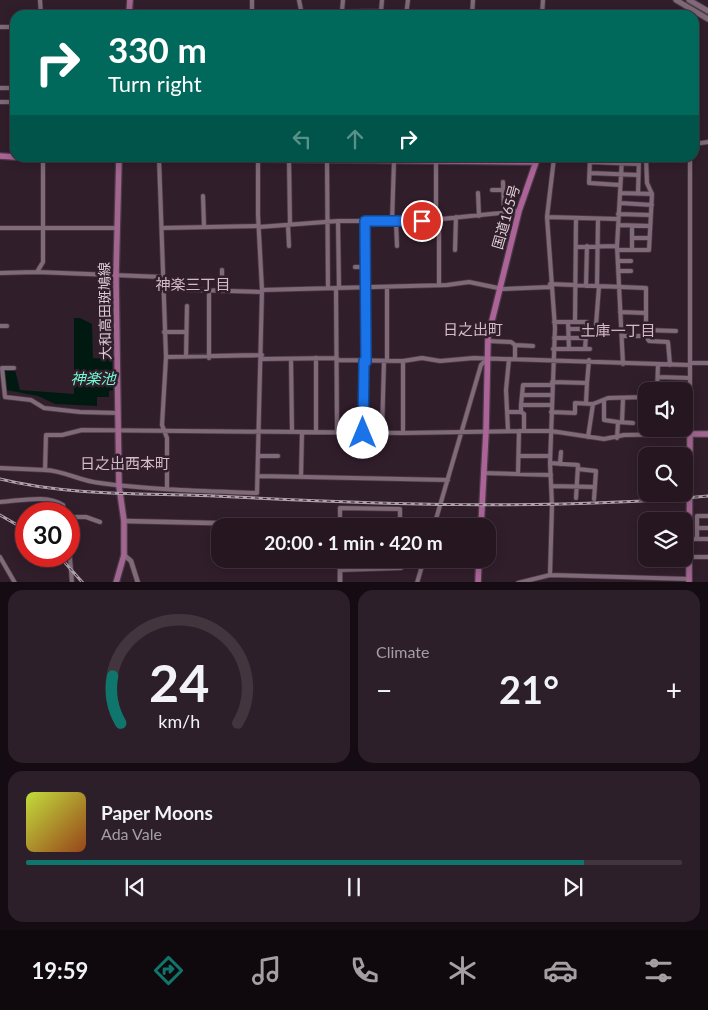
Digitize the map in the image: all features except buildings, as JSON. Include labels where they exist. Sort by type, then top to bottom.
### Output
[{"type":"highway","name":"国道165号","points":[[481,518],[488,341],[519,211],[536,162]]},
{"type":"highway","points":[[478,582],[479,568]]},
{"type":"main road","points":[[676,0],[689,10]]},
{"type":"main road","points":[[692,1],[708,11]]},
{"type":"main road","name":"大和高田斑鳩線","points":[[116,582],[124,555],[124,521],[119,486],[116,276],[119,162]]},
{"type":"main road","points":[[693,434],[708,434]]},
{"type":"main road","points":[[690,437],[690,512]]},
{"type":"main road","points":[[690,567],[690,581]]},
{"type":"street","points":[[37,272],[44,262],[43,162]]},
{"type":"street","points":[[159,162],[166,356],[162,426],[166,432],[167,490]]},
{"type":"street","points":[[0,468],[62,470],[79,479],[119,486],[167,490],[257,493],[262,357],[258,162]]},
{"type":"street","points":[[289,162],[289,246]]},
{"type":"street","points":[[327,162],[328,288]]},
{"type":"street","points":[[389,162],[397,246]]},
{"type":"street","points":[[436,162],[439,285]]},
{"type":"street","points":[[550,575],[550,456],[554,322],[550,286],[547,217],[554,162]]},
{"type":"street","points":[[590,162],[589,184],[620,185]]},
{"type":"street","points":[[611,162],[639,164],[638,194]]},
{"type":"street","points":[[576,247],[598,246],[649,250],[652,194],[647,183],[646,162]]},
{"type":"street","points":[[689,382],[690,162]]},
{"type":"street","points":[[621,163],[618,217],[618,286],[623,364]]},
{"type":"street","points":[[590,173],[638,175]]},
{"type":"street","points":[[503,182],[504,213]]},
{"type":"street","points":[[492,190],[503,190]]},
{"type":"street","points":[[478,193],[479,216]]},
{"type":"street","points":[[620,193],[652,194]]},
{"type":"street","points":[[203,196],[204,226]]},
{"type":"street","points":[[620,203],[652,205]]},
{"type":"street","points":[[162,228],[437,219],[519,211]]},
{"type":"street","points":[[547,217],[598,218],[650,215]]},
{"type":"street","points":[[456,217],[456,250]]},
{"type":"street","points":[[575,322],[576,218]]},
{"type":"street","points":[[596,325],[598,218]]},
{"type":"street","points":[[337,432],[338,221]]},
{"type":"street","points":[[363,433],[366,288],[365,221]]},
{"type":"street","points":[[618,225],[650,226]]},
{"type":"street","points":[[632,226],[632,250]]},
{"type":"street","points":[[0,228],[117,228]]},
{"type":"street","points":[[632,238],[649,238]]},
{"type":"street","points":[[586,286],[587,246]]},
{"type":"street","points":[[618,261],[631,261]]},
{"type":"street","points":[[355,267],[366,267]]},
{"type":"street","points":[[222,270],[222,290]]},
{"type":"street","points":[[618,272],[631,271]]},
{"type":"street","points":[[0,273],[37,272],[163,277]]},
{"type":"street","points":[[163,289],[262,291],[439,285],[469,282],[500,288],[618,286],[646,288],[646,336],[649,341],[668,342],[670,365]]},
{"type":"street","points":[[382,433],[386,361],[387,287]]},
{"type":"street","points":[[209,290],[209,358]]},
{"type":"street","points":[[186,357],[187,306]]},
{"type":"street","points":[[620,312],[646,313]]},
{"type":"street","points":[[553,349],[588,349],[586,338],[587,322],[554,322]]},
{"type":"street","points":[[568,322],[569,349]]},
{"type":"street","points":[[0,326],[7,326]]},
{"type":"street","points":[[569,328],[586,328]]},
{"type":"street","points":[[646,330],[676,331]]},
{"type":"street","points":[[164,332],[186,332]]},
{"type":"street","points":[[622,336],[646,336]]},
{"type":"street","points":[[554,338],[586,338]]},
{"type":"street","points":[[488,341],[511,342],[515,345],[533,346]]},
{"type":"street","points":[[515,345],[515,359]]},
{"type":"street","points":[[166,356],[316,358],[365,361],[403,361],[422,358],[440,361],[474,358],[589,360],[623,364],[658,365],[708,363]]},
{"type":"street","points":[[316,358],[316,432]]},
{"type":"street","points":[[291,359],[292,432]]},
{"type":"street","points":[[436,518],[481,365],[486,359]]},
{"type":"street","points":[[508,431],[506,398],[509,359]]},
{"type":"street","points":[[586,403],[589,360]]},
{"type":"street","points":[[403,361],[403,433]]},
{"type":"street","points":[[658,365],[658,382]]},
{"type":"street","points":[[5,396],[2,368],[14,368]]},
{"type":"street","points":[[658,377],[689,378]]},
{"type":"street","points":[[518,474],[518,456],[524,414],[521,404],[523,384],[587,383]]},
{"type":"street","points":[[523,394],[552,395]]},
{"type":"street","points":[[0,397],[31,400],[44,408],[80,412],[118,413]]},
{"type":"street","points":[[551,412],[575,412],[575,402],[593,404],[604,400],[638,398]]},
{"type":"street","points":[[617,438],[623,399]]},
{"type":"street","points":[[604,400],[604,420],[633,422]]},
{"type":"street","points":[[521,404],[551,405]]},
{"type":"street","points":[[588,437],[593,404]]},
{"type":"street","points":[[508,412],[522,412]]},
{"type":"street","points":[[45,470],[46,435],[62,435],[82,430],[363,433],[522,431],[551,432],[604,440],[624,435],[638,435]]},
{"type":"street","points":[[302,432],[302,477]]},
{"type":"street","points":[[560,464],[561,452]]},
{"type":"street","points":[[259,456],[278,456]]},
{"type":"street","points":[[518,456],[550,456]]},
{"type":"street","points":[[550,463],[578,465],[576,498]]},
{"type":"street","points":[[578,469],[596,471],[594,498]]},
{"type":"street","points":[[483,473],[551,475]]},
{"type":"street","points":[[259,476],[448,480]]},
{"type":"street","points":[[551,486],[595,487]]},
{"type":"street","points":[[0,502],[46,499],[58,502]]},
{"type":"street","points":[[340,518],[340,508],[400,509],[400,518]]},
{"type":"street","points":[[693,516],[708,516]]},
{"type":"street","points":[[697,516],[697,528],[693,539],[708,539]]},
{"type":"street","points":[[80,517],[86,517],[100,522]]},
{"type":"street","points":[[124,521],[211,523]]},
{"type":"street","points":[[697,528],[708,528]]},
{"type":"street","points":[[124,555],[132,561],[138,582]]},
{"type":"street","points":[[693,556],[708,557]]},
{"type":"street","points":[[0,557],[15,582]]},
{"type":"street","points":[[71,567],[72,582]]},
{"type":"street","points":[[340,582],[340,570],[401,568]]},
{"type":"street","points":[[417,582],[421,568]]},
{"type":"street","points":[[518,582],[550,575],[690,581]]},
{"type":"water","name":"神楽池","points":[[74,318],[80,318],[92,324],[93,358],[112,359],[113,390],[109,391],[109,397],[97,397],[97,406],[55,404],[38,396],[6,390],[4,370],[15,370],[20,390],[74,394]]},
{"type":"railway","points":[[0,479],[52,488],[107,493],[461,505],[646,501],[708,496]]},
{"type":"railway","points":[[0,515],[15,524]]},
{"type":"railway","points":[[69,567],[82,582]]},
{"type":"district","name":"神楽三丁目","points":[[193,285]]},
{"type":"district","name":"日之出町","points":[[473,330]]},
{"type":"district","name":"土庫一丁目","points":[[618,331]]},
{"type":"district","name":"日之出西本町","points":[[125,464]]},
{"type":"route","points":[[363,433],[364,361],[366,362],[365,221],[422,221]]}]
